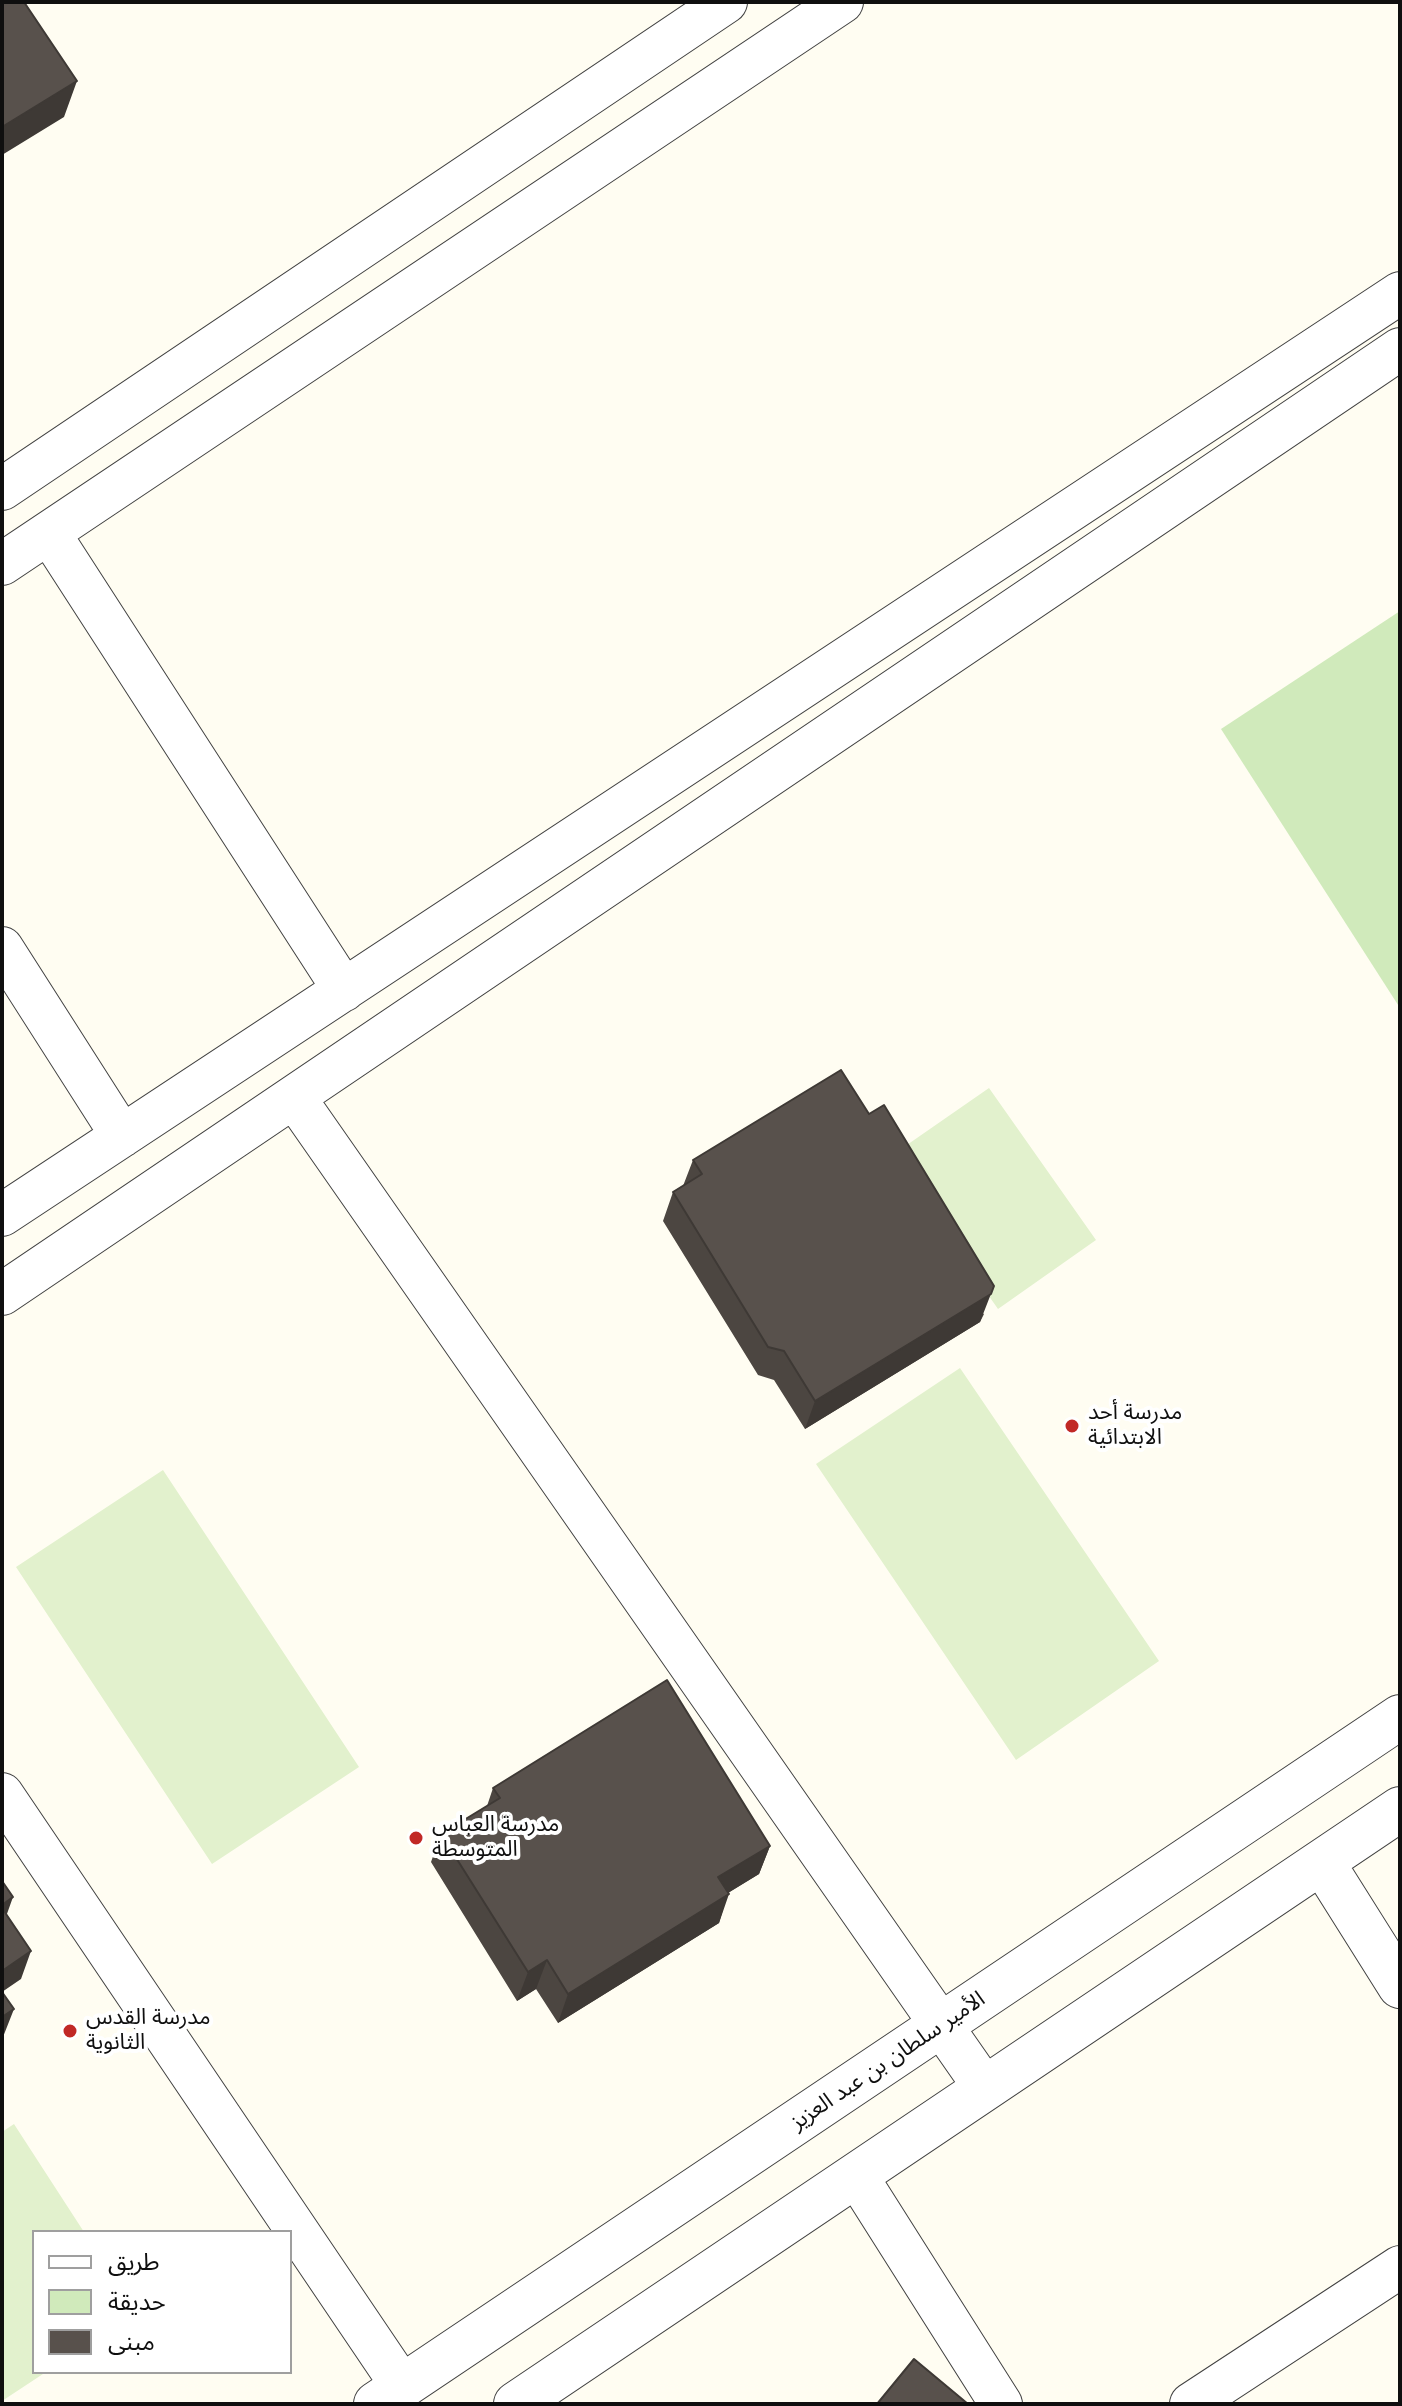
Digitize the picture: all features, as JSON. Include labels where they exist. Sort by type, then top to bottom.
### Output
[{"type":"street","points":[[2,489],[726,2]]},
{"type":"street","points":[[2,564],[842,2]]},
{"type":"street","points":[[2,1215],[1400,293]]},
{"type":"street","points":[[2,1294],[1400,349]]},
{"type":"street","points":[[49,533],[344,990]]},
{"type":"street","points":[[2,948],[122,1136]]},
{"type":"street","points":[[294,1097],[985,2088]]},
{"type":"street","name":"الأمير سلطان بن عبد العزيز","points":[[389,2395],[1400,1717]]},
{"type":"street","points":[[2,1794],[283,2230]]},
{"type":"street","points":[[516,2404],[1322,1862],[1397,1818]]},
{"type":"street","points":[[1322,1862],[1400,1986]]},
{"type":"street","points":[[856,2175],[1001,2404]]},
{"type":"street","points":[[292,2244],[389,2395]]},
{"type":"street","points":[[1191,2404],[1400,2267]]},
{"type":"green space","points":[[1400,611],[1400,1008],[1221,729]]},
{"type":"green space","points":[[989,1088],[1096,1240],[998,1309],[891,1156]]},
{"type":"green space","points":[[960,1368],[1159,1661],[1016,1760],[816,1464]]},
{"type":"green space","points":[[163,1470],[359,1767],[212,1864],[16,1567]]},
{"type":"green space","points":[[14,2124],[83,2230],[32,2230],[32,2374],[43,2374],[2,2401],[2,2132]]},
{"type":"building","points":[[2,2],[24,2],[77,81],[2,127]]},
{"type":"building","points":[[841,1070],[869,1114],[884,1105],[994,1286],[991,1294],[815,1401],[784,1351],[768,1347],[673,1192],[702,1174],[693,1160]]},
{"type":"building","points":[[667,1680],[770,1846],[718,1877],[729,1894],[568,1994],[547,1960],[528,1972],[441,1834],[500,1798],[493,1788]]},
{"type":"building","points":[[2,1881],[13,1897],[2,1905]]},
{"type":"building","points":[[2,1908],[31,1951],[2,1971]]},
{"type":"building","points":[[2,1992],[14,2009],[2,2017]]},
{"type":"building","points":[[914,2359],[968,2404],[877,2404]]},
{"type":"place","name":"مدرسة أحد الابتدائية","points":[[1072,1426]]},
{"type":"place","name":"مدرسة العباس المتوسطة","points":[[416,1838]]},
{"type":"place","name":"مدرسة القدس الثانوية","points":[[70,2031]]}]
